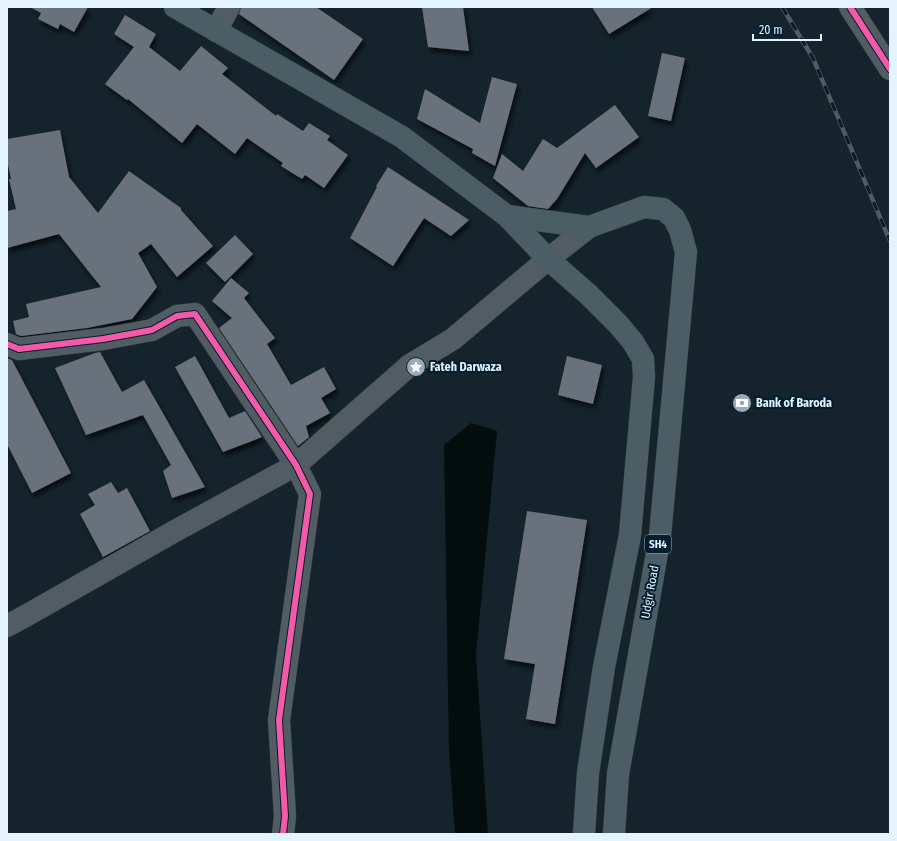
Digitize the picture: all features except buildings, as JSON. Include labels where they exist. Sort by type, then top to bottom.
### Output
[{"type":"highway","points":[[175,7],[402,137],[507,216],[548,259]]},
{"type":"highway","name":"Udgir Road","points":[[589,227],[644,207],[662,209],[674,218],[680,230],[686,252],[660,536],[618,774],[614,834]]},
{"type":"highway","points":[[507,216],[589,227]]},
{"type":"highway","name":"SH4","points":[[548,259],[590,295],[618,324],[633,342],[643,359],[644,377],[630,535],[604,667],[588,773],[584,834]]},
{"type":"street","points":[[216,31],[230,7]]},
{"type":"street","points":[[850,7],[890,69]]},
{"type":"street","points":[[7,626],[296,465],[410,365],[453,339],[548,259],[589,227]]},
{"type":"street","points":[[7,344],[19,349],[103,339],[152,330],[177,316],[195,314],[296,465],[310,494],[279,720],[285,816],[283,834]]},
{"type":"shaded area","points":[[471,423],[497,431],[476,655],[488,834],[455,834],[449,752],[444,445]]},
{"type":"railway","points":[[782,7],[813,58],[890,241]]},
{"type":"cycle path","points":[[850,7],[890,69]]},
{"type":"cycle path","points":[[7,344],[19,349],[103,339],[152,330],[177,316],[195,314],[296,465],[310,494],[279,720],[285,816],[283,834]]},
{"type":"place","name":"Fateh Darwaza","points":[[416,367]]},
{"type":"place","name":"Bank of Baroda","points":[[742,403]]}]
